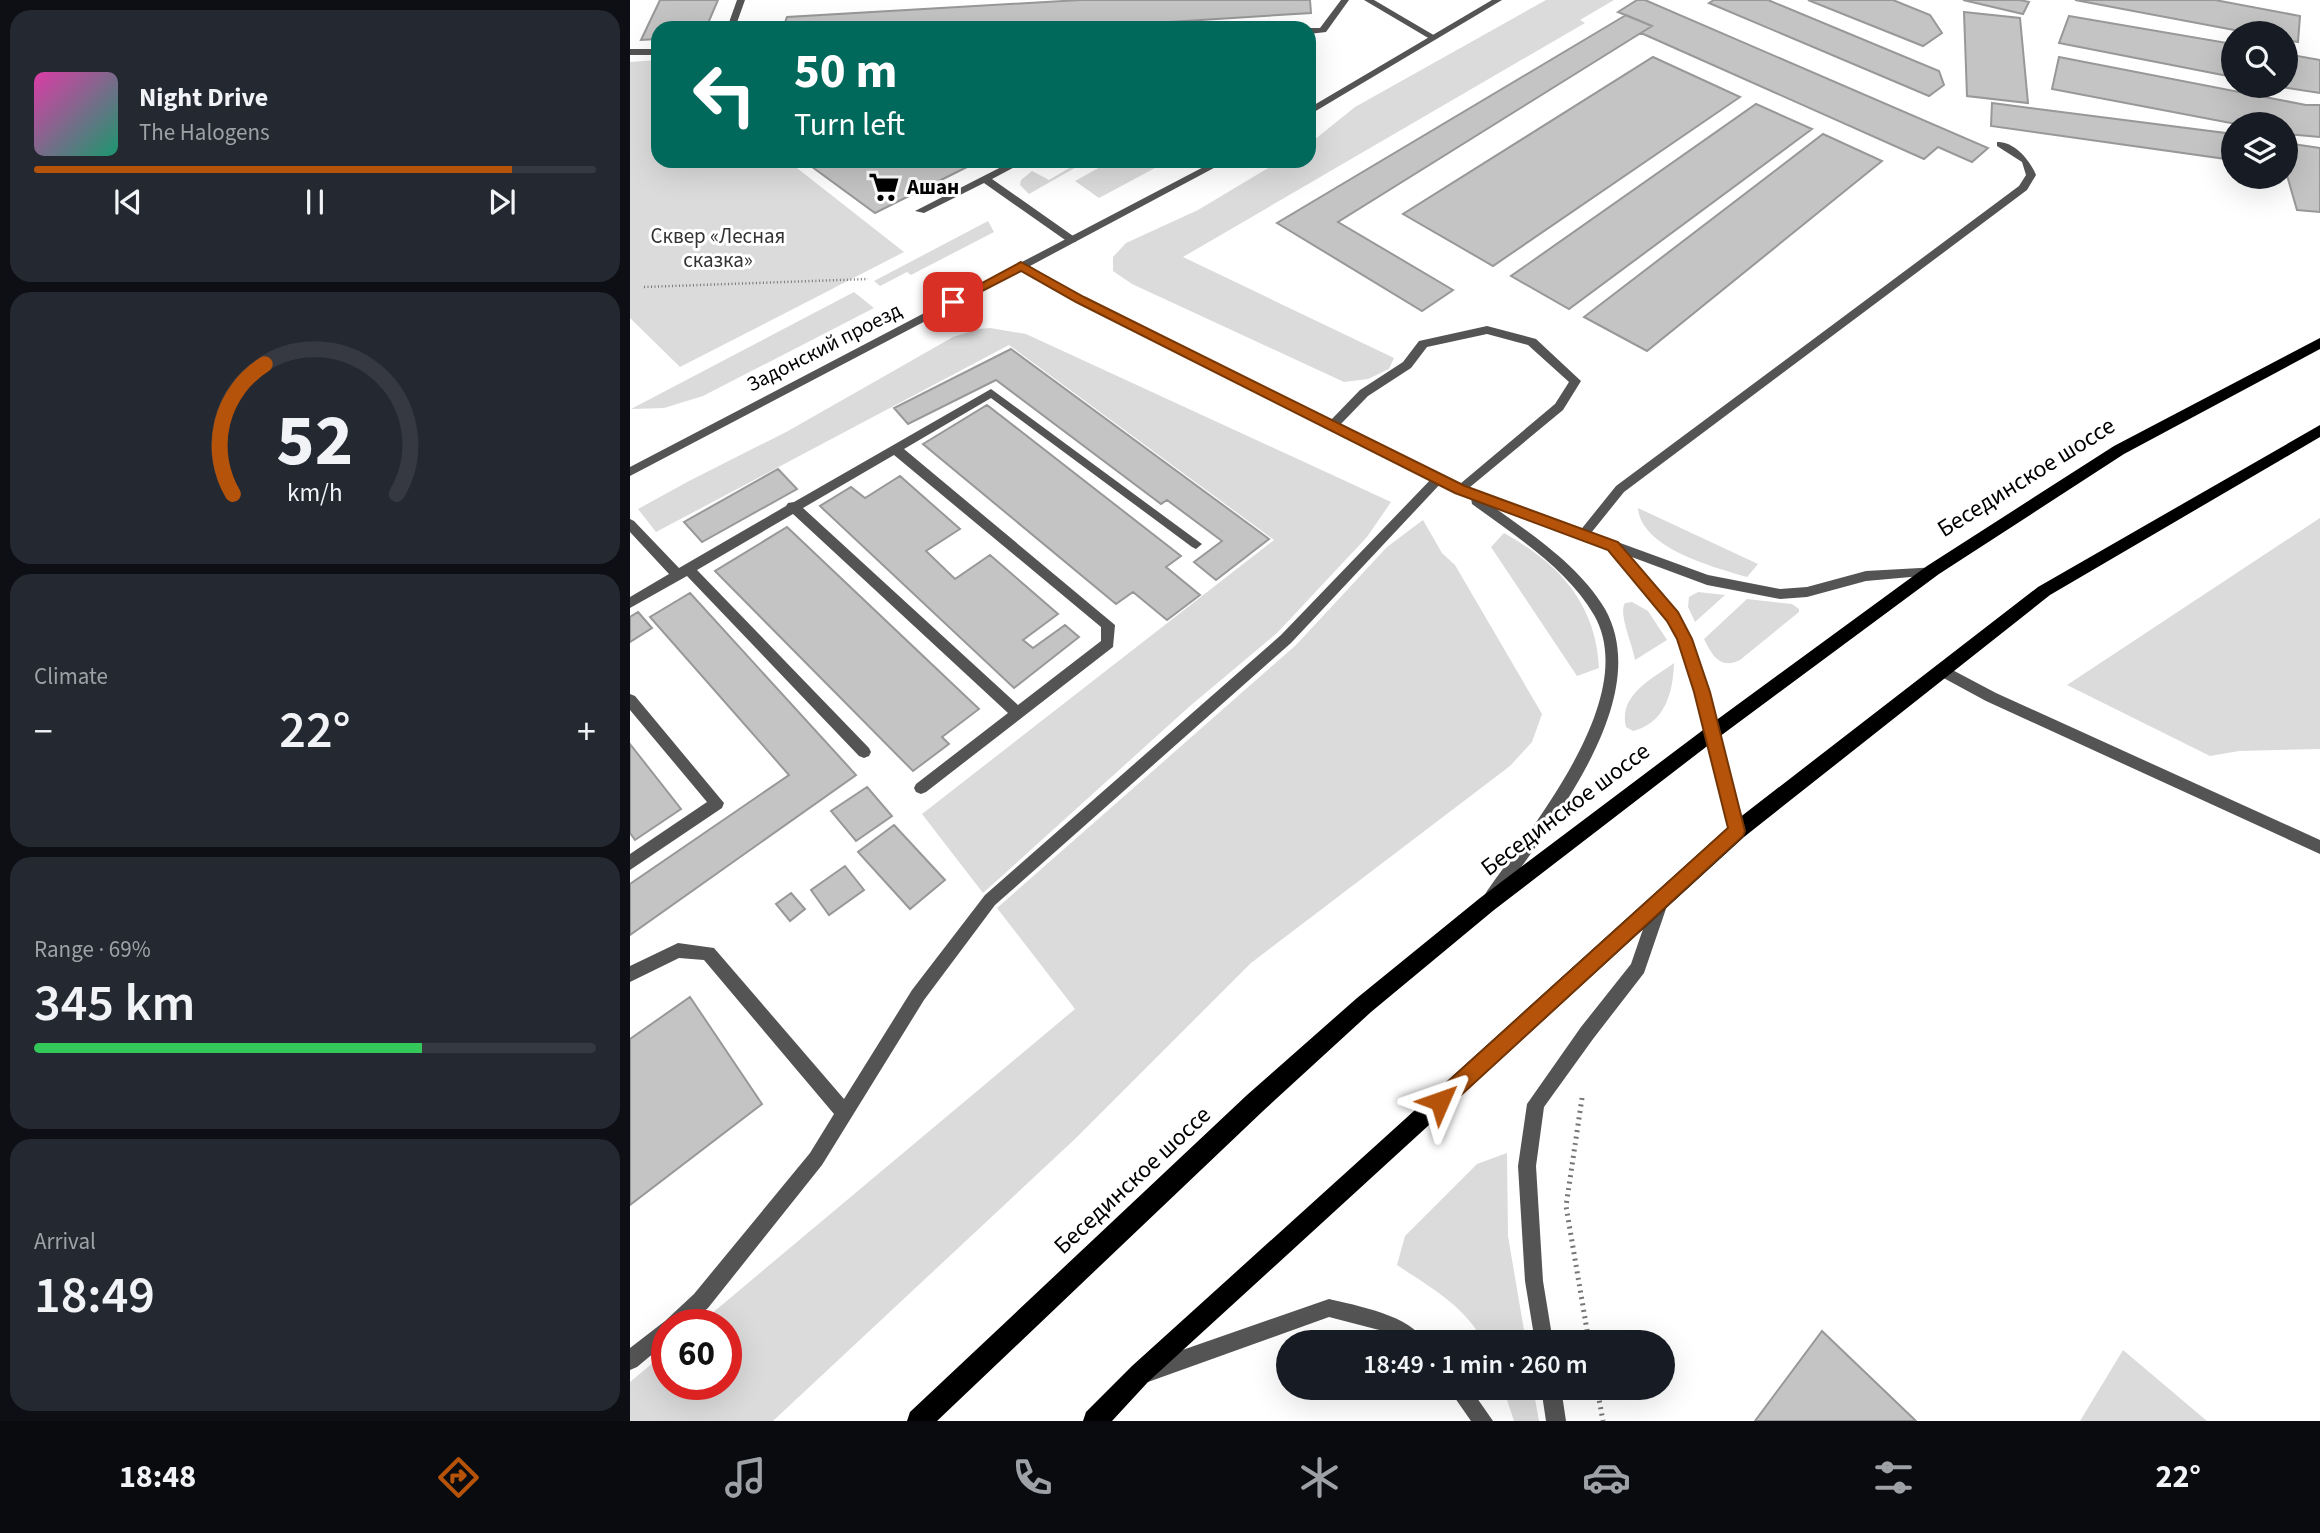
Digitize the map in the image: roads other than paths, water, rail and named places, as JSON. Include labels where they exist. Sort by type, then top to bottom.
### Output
[{"type":"main road","name":"Бесединское шоссе","points":[[919,1421],[1255,1103],[1364,1005],[1487,904],[1713,732],[1933,570],[2119,450],[2320,343]]},
{"type":"main road","points":[[1095,1421],[1140,1374],[1663,895],[1737,831],[2044,591],[2320,430]]},
{"type":"street","points":[[734,21],[741,0]]},
{"type":"street","points":[[1316,30],[1323,30],[1345,0]]},
{"type":"street","points":[[1368,0],[1433,37]]},
{"type":"street","points":[[1316,108],[1498,0]]},
{"type":"street","points":[[630,52],[651,52]]},
{"type":"street","points":[[1583,535],[1620,489],[2022,188],[2031,175],[2026,161],[2000,144]]},
{"type":"street","points":[[920,211],[1008,168]]},
{"type":"street","name":"Задонский проезд","points":[[630,472],[1209,168]]},
{"type":"street","points":[[986,180],[1072,240]]},
{"type":"street","points":[[1021,266],[1080,300],[1460,489],[1706,580],[1780,594],[1807,592],[1866,576],[1933,570]]},
{"type":"street","points":[[1333,425],[1364,393],[1407,365],[1423,344],[1487,330],[1532,342],[1575,381],[1559,407],[1460,489]]},
{"type":"street","points":[[630,603],[792,506],[991,393],[1196,544]]},
{"type":"street","points":[[894,448],[1108,625],[1108,643],[921,788]]},
{"type":"street","points":[[690,1309],[710,1291],[816,1159],[918,995],[990,900],[1286,639],[1439,478]]},
{"type":"street","points":[[1460,489],[1564,570],[1592,602],[1608,628],[1614,654],[1610,687],[1586,756],[1487,904]]},
{"type":"street","points":[[792,506],[1017,713]]},
{"type":"street","points":[[630,524],[682,571],[864,752]]},
{"type":"street","points":[[1613,546],[1672,617],[1684,639],[1713,732],[1737,831]]},
{"type":"street","points":[[1943,671],[1991,697],[2320,847]]},
{"type":"street","points":[[630,700],[717,803],[630,863]]},
{"type":"street","points":[[1542,1330],[1534,1281],[1527,1166],[1536,1104],[1638,968],[1663,895]]},
{"type":"street","points":[[630,974],[678,950],[708,953],[845,1113]]},
{"type":"street","points":[[1140,1374],[1329,1308],[1387,1323],[1397,1330]]},
{"type":"street","points":[[630,1360],[651,1343]]},
{"type":"street","points":[[1467,1400],[1483,1421]]},
{"type":"street","points":[[1553,1400],[1556,1421]]},
{"type":"place","name":"Ашан","points":[[884,187]]},
{"type":"park label","name":"Сквер «Лесная сказка»","points":[[718,248]]}]
